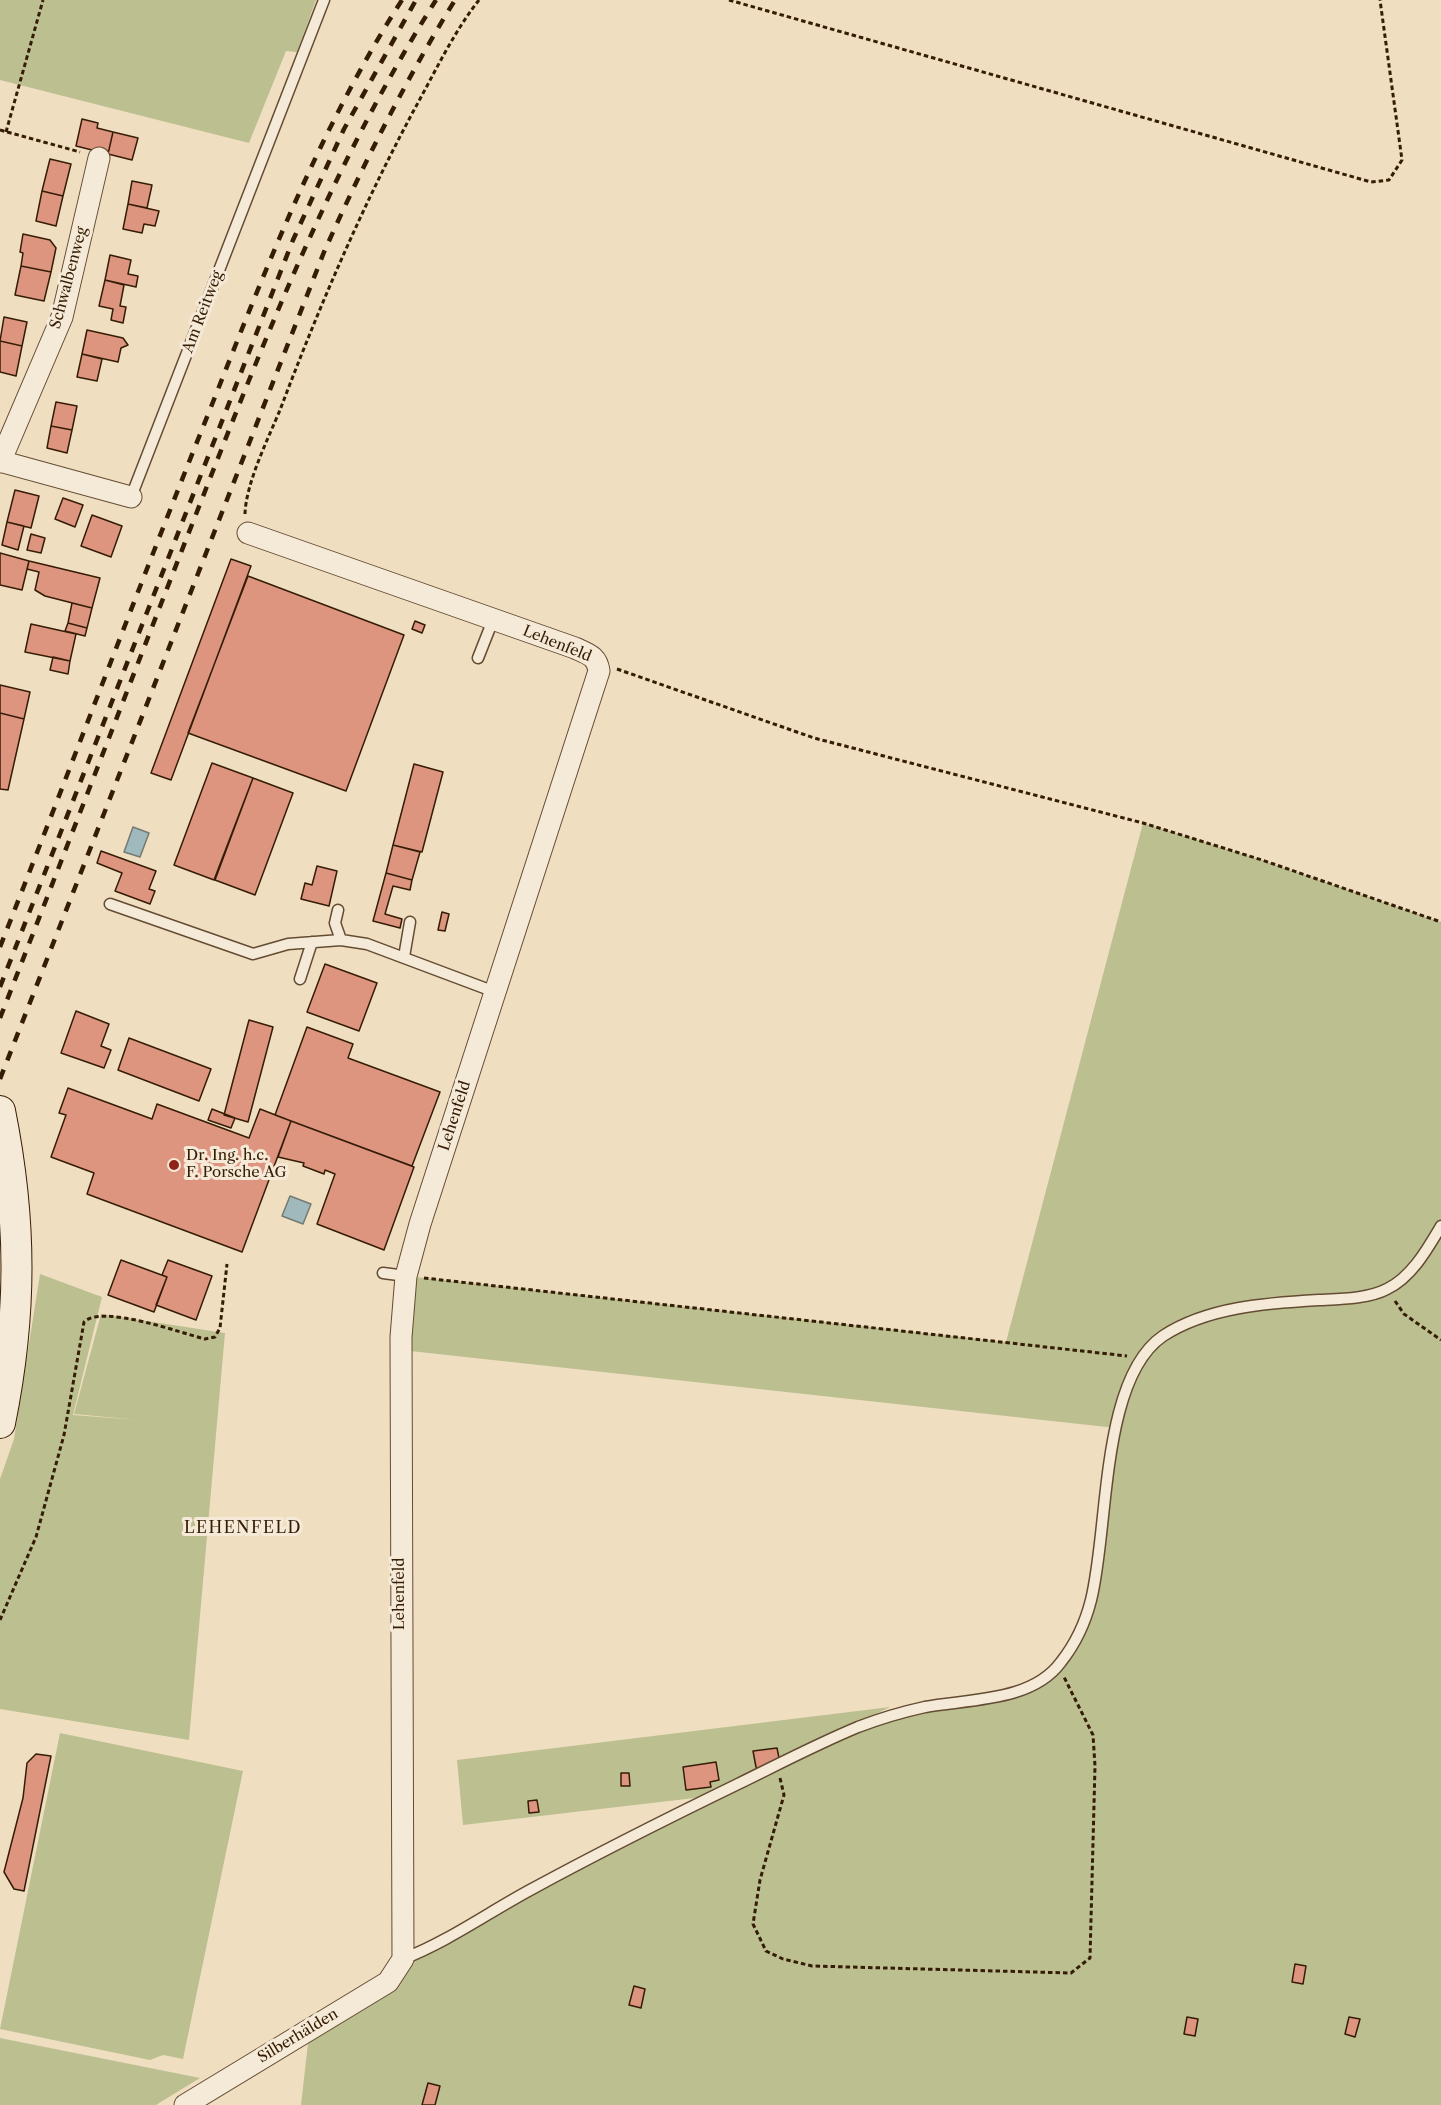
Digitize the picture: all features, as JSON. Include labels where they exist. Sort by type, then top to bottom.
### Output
[{"type":"main road","points":[[0,1111],[10,1158],[18,1243],[16,1312],[0,1423]]},
{"type":"street","name":"Schwalbenweg","points":[[0,461],[62,317],[99,158]]},
{"type":"street","name":"Am Reitweg","points":[[0,461],[132,497]]},
{"type":"street","name":"Lehenfeld","points":[[248,533],[575,648],[591,655],[598,662],[599,671],[406,1276],[401,1337],[403,1959]]},
{"type":"street","name":"Silberhälden","points":[[185,2105],[388,1982],[403,1959]]},
{"type":"lane","name":"Am Reitweg","points":[[132,497],[324,0]]},
{"type":"lane","points":[[478,658],[493,620]]},
{"type":"lane","points":[[110,904],[253,954],[288,944],[341,940],[367,944],[495,992]]},
{"type":"lane","points":[[338,910],[335,923],[341,940]]},
{"type":"lane","points":[[404,957],[410,922]]},
{"type":"lane","points":[[300,979],[312,942]]},
{"type":"lane","points":[[403,1959],[443,1941],[489,1911],[625,1839],[860,1726],[926,1707],[1014,1692],[1037,1682],[1058,1667],[1079,1637],[1092,1599],[1122,1400],[1141,1357],[1164,1336],[1224,1312],[1272,1303],[1340,1299],[1387,1290],[1407,1274],[1426,1251],[1441,1226]]},
{"type":"lane","points":[[382,1273],[406,1276]]},
{"type":"path","points":[[6,132],[43,0]]},
{"type":"path","points":[[248,533],[245,504],[345,249],[371,191],[428,85],[479,0]]},
{"type":"path","points":[[729,0],[1371,182],[1389,180],[1402,160],[1380,0]]},
{"type":"path","points":[[0,130],[99,158]]},
{"type":"path","points":[[598,662],[814,738],[1143,823],[1262,860],[1441,922]]},
{"type":"path","points":[[0,1620],[36,1537],[64,1435],[84,1322],[90,1316],[117,1317],[206,1339],[215,1337],[220,1328],[227,1264]]},
{"type":"path","points":[[406,1276],[921,1335],[1141,1357]]},
{"type":"path","points":[[1387,1290],[1404,1314],[1441,1341]]},
{"type":"path","points":[[772,1767],[782,1780],[784,1795],[760,1880],[753,1924],[766,1951],[783,1959],[812,1966],[1071,1973],[1090,1958],[1095,1766],[1093,1735],[1058,1667]]},
{"type":"green space","points":[[0,0],[316,0],[297,52],[286,51],[249,143],[0,80]]},
{"type":"green space","points":[[1143,823],[1262,860],[1441,922],[1441,2105],[301,2105],[308,2043],[356,2012],[403,1959],[712,1796],[463,1825],[457,1760],[890,1707],[805,1750],[860,1726],[1014,1692],[1058,1667],[1092,1599],[1116,1428],[401,1350],[406,1276],[1006,1342]]},
{"type":"green space","points":[[40,1274],[102,1297],[73,1415],[138,1420],[74,1414],[101,1314],[225,1333],[189,1740],[0,1709],[0,1479],[14,1439]]},
{"type":"green space","points":[[60,1733],[243,1771],[183,2059],[163,2055],[150,2060],[0,2029]]},
{"type":"green space","points":[[0,2038],[200,2078],[156,2105],[0,2105]]},
{"type":"water","points":[[133,827],[149,833],[140,857],[124,852]]},
{"type":"water","points":[[290,1196],[311,1204],[303,1224],[282,1216]]},
{"type":"building","points":[[82,119],[98,123],[97,128],[113,132],[108,154],[76,146]]},
{"type":"building","points":[[113,132],[138,138],[132,160],[108,154]]},
{"type":"building","points":[[50,159],[71,164],[63,196],[42,191]]},
{"type":"building","points":[[132,181],[152,185],[147,208],[128,204]]},
{"type":"building","points":[[42,191],[63,196],[56,226],[36,221]]},
{"type":"building","points":[[128,204],[159,211],[155,226],[144,224],[142,233],[123,229]]},
{"type":"building","points":[[23,234],[50,240],[56,248],[51,272],[21,266],[23,253],[20,252]]},
{"type":"building","points":[[110,255],[131,260],[128,274],[138,276],[136,287],[105,280]]},
{"type":"building","points":[[21,266],[51,272],[44,301],[15,295]]},
{"type":"building","points":[[105,280],[124,285],[120,306],[126,307],[123,323],[111,320],[113,309],[99,306]]},
{"type":"building","points":[[4,317],[27,322],[22,346],[0,341]]},
{"type":"building","points":[[87,330],[123,338],[128,345],[121,348],[118,362],[82,354]]},
{"type":"building","points":[[0,341],[22,346],[16,376],[0,372]]},
{"type":"building","points":[[82,354],[102,359],[97,381],[77,377]]},
{"type":"building","points":[[56,402],[77,406],[72,430],[51,426]]},
{"type":"building","points":[[51,426],[72,430],[67,453],[47,448]]},
{"type":"building","points":[[15,490],[39,496],[31,528],[7,522]]},
{"type":"building","points":[[63,498],[83,505],[75,527],[55,519]]},
{"type":"building","points":[[92,515],[122,526],[111,557],[81,546]]},
{"type":"building","points":[[7,522],[24,526],[18,550],[2,545]]},
{"type":"building","points":[[31,534],[45,538],[41,553],[27,550]]},
{"type":"building","points":[[0,553],[29,561],[22,590],[0,585]]},
{"type":"building","points":[[231,559],[251,566],[171,780],[151,773]]},
{"type":"building","points":[[29,561],[100,578],[92,608],[45,596],[35,590],[39,572],[27,569]]},
{"type":"building","points":[[248,576],[404,635],[346,791],[188,733]]},
{"type":"building","points":[[72,603],[92,608],[87,628],[68,623]]},
{"type":"building","points":[[415,621],[425,625],[422,633],[412,629]]},
{"type":"building","points":[[68,623],[87,628],[85,636],[65,631]]},
{"type":"building","points":[[31,624],[76,634],[70,661],[25,652]]},
{"type":"building","points":[[53,657],[70,661],[68,674],[50,670]]},
{"type":"building","points":[[0,685],[30,692],[24,719],[0,713]]},
{"type":"building","points":[[0,713],[24,719],[8,790],[0,789]]},
{"type":"building","points":[[212,763],[253,778],[214,880],[174,865]]},
{"type":"building","points":[[414,764],[443,772],[422,852],[393,845]]},
{"type":"building","points":[[253,778],[293,793],[255,895],[215,880]]},
{"type":"building","points":[[393,845],[420,852],[412,880],[386,873]]},
{"type":"building","points":[[101,851],[156,871],[149,889],[155,891],[150,904],[115,891],[122,873],[97,863]]},
{"type":"building","points":[[317,866],[337,871],[329,906],[301,899],[305,883],[312,885]]},
{"type":"building","points":[[386,873],[412,880],[410,890],[393,886],[385,914],[402,919],[400,928],[373,921]]},
{"type":"building","points":[[442,912],[449,914],[445,931],[438,930]]},
{"type":"building","points":[[325,964],[377,983],[359,1031],[307,1012]]},
{"type":"building","points":[[76,1011],[109,1024],[101,1046],[111,1050],[104,1068],[61,1053]]},
{"type":"building","points":[[249,1020],[273,1027],[248,1122],[224,1115]]},
{"type":"building","name":"Dr. Ing. h.c. F. Porsche AG","points":[[307,1027],[353,1044],[348,1058],[440,1092],[412,1166],[275,1115]]},
{"type":"building","points":[[129,1038],[211,1069],[199,1101],[118,1070]]},
{"type":"building","name":"Dr. Ing. h.c. F. Porsche AG","points":[[68,1088],[152,1119],[157,1104],[249,1138],[260,1109],[291,1121],[242,1252],[87,1194],[94,1173],[51,1157],[66,1115],[59,1113]]},
{"type":"building","points":[[212,1109],[235,1118],[231,1128],[208,1120]]},
{"type":"building","points":[[291,1121],[414,1167],[384,1250],[317,1224],[335,1174],[325,1170],[324,1174],[303,1166],[304,1163],[278,1157]]},
{"type":"building","points":[[121,1260],[167,1277],[154,1312],[108,1295]]},
{"type":"building","points":[[168,1260],[212,1276],[196,1320],[156,1305],[167,1277],[162,1275]]},
{"type":"building","points":[[777,1748],[779,1758],[758,1769],[756,1767],[753,1751]]},
{"type":"building","points":[[36,1754],[51,1756],[24,1891],[14,1889],[4,1872],[23,1798],[27,1763]]},
{"type":"building","points":[[716,1762],[719,1780],[710,1782],[711,1787],[686,1790],[683,1767]]},
{"type":"building","points":[[621,1773],[629,1773],[630,1786],[621,1786]]},
{"type":"building","points":[[537,1800],[539,1812],[529,1813],[528,1801]]},
{"type":"building","points":[[1295,1964],[1306,1966],[1303,1984],[1292,1982]]},
{"type":"building","points":[[634,1986],[645,1989],[641,2008],[629,2005]]},
{"type":"building","points":[[1187,2017],[1198,2019],[1195,2036],[1184,2034]]},
{"type":"building","points":[[1349,2017],[1360,2019],[1355,2037],[1345,2034]]},
{"type":"building","points":[[428,2083],[440,2086],[435,2105],[422,2105]]},
{"type":"railway","points":[[0,947],[274,250],[320,147],[373,48],[402,0]]},
{"type":"railway","points":[[0,987],[293,240],[344,129],[416,0]]},
{"type":"railway","points":[[0,1018],[278,310],[335,183],[366,121],[436,0]]},
{"type":"railway","points":[[0,1079],[324,252],[385,124],[455,0]]},
{"type":"place","name":"Dr. Ing. h.c. F. Porsche AG","points":[[174,1165]]},
{"type":"district","name":"LEHENFELD","points":[[243,1528]]}]
